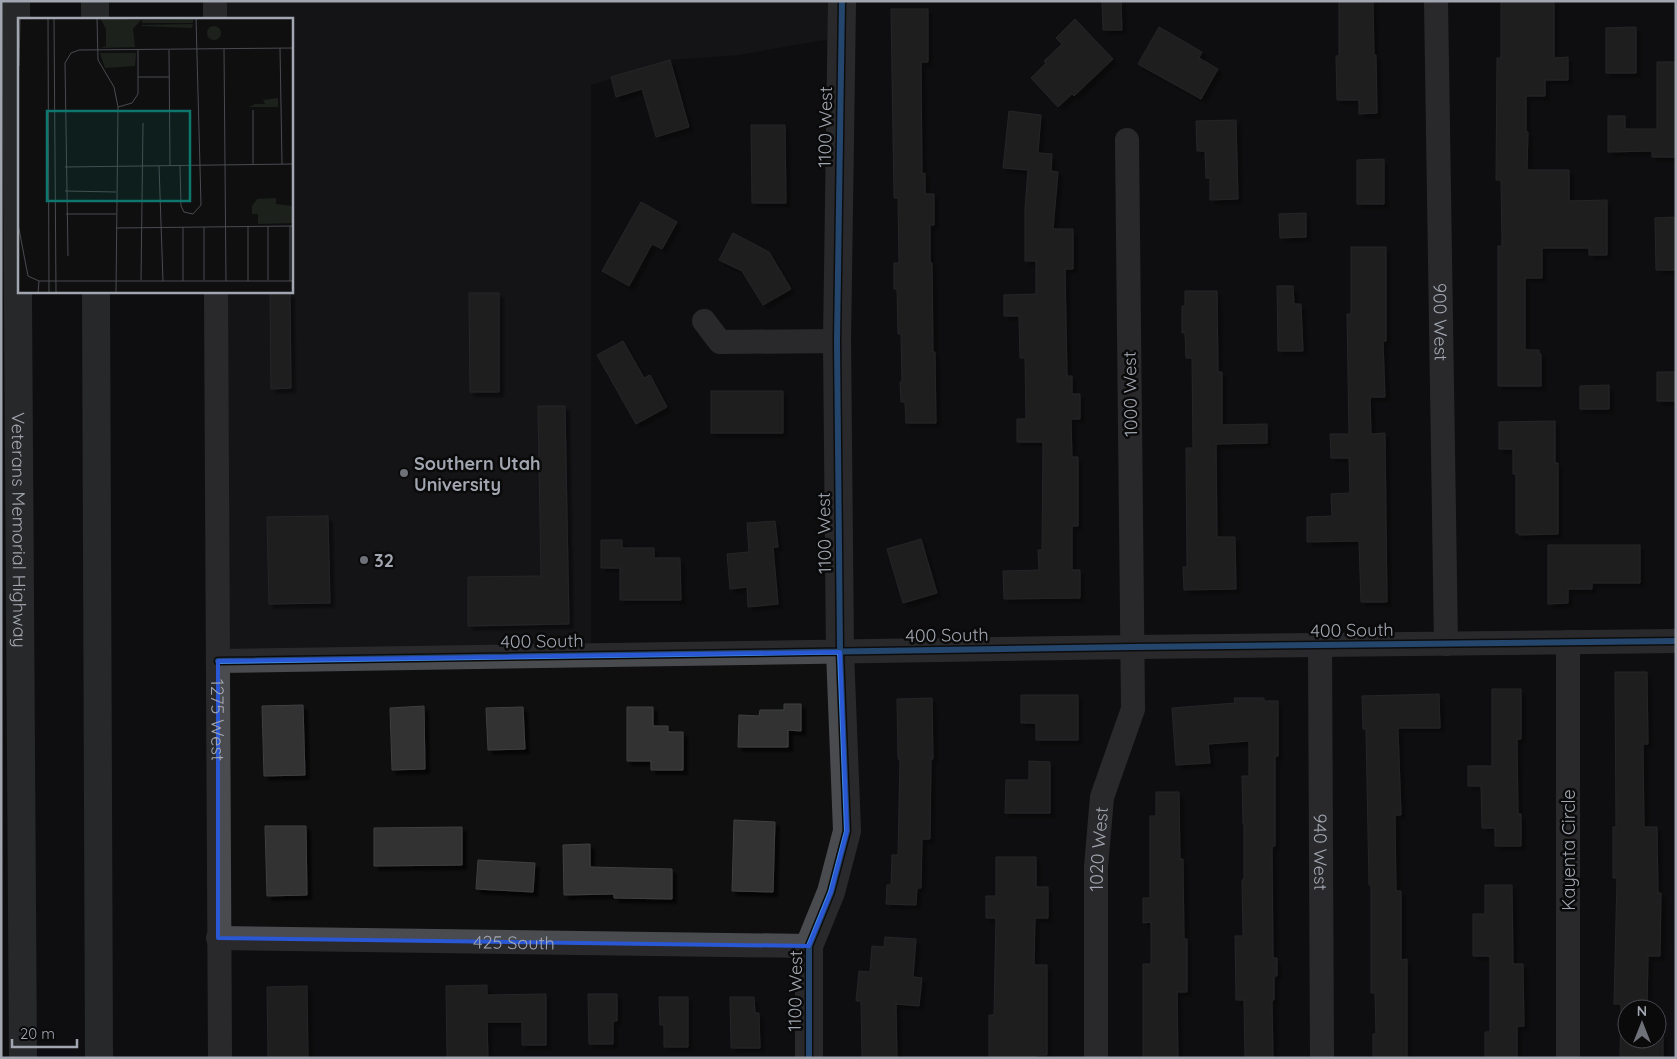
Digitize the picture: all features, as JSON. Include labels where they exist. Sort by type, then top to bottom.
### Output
[{"type":"highway","name":"Veterans Memorial Highway","points":[[16,1],[22,1058]]},
{"type":"highway","points":[[95,1],[96,18]]},
{"type":"highway","points":[[96,292],[99,1058]]},
{"type":"street","points":[[215,1],[215,18]]},
{"type":"street","name":"1100 West","points":[[809,1058],[810,946],[830,892],[847,831],[840,652],[837,341],[842,1]]},
{"type":"street","name":"900 West","points":[[1436,1],[1446,644]]},
{"type":"street","name":"1000 West","points":[[1127,140],[1133,647]]},
{"type":"street","name":"1275 West","points":[[216,292],[220,1058]]},
{"type":"street","points":[[704,321],[720,342],[837,341]]},
{"type":"street","name":"400 South","points":[[218,660],[1676,641]]},
{"type":"street","name":"Kayenta Circle","points":[[1568,642],[1568,1058]]},
{"type":"street","name":"940 West","points":[[1320,646],[1322,1058]]},
{"type":"street","name":"1020 West","points":[[1096,1058],[1096,867],[1102,797],[1133,709],[1133,647]]},
{"type":"street","name":"425 South","points":[[218,938],[810,946]]},
{"type":"highlighted area","points":[[840,652],[847,831],[831,892],[809,946],[218,938],[218,661]]},
{"type":"shaded area","name":"Southern Utah University","points":[[215,1],[842,1],[841,38],[739,55],[669,60],[591,85],[591,656],[218,661],[216,292],[292,292],[292,18],[215,18]]},
{"type":"building","points":[[1102,1],[1121,1],[1122,30],[1103,30]]},
{"type":"building","points":[[1339,1],[1373,1],[1377,113],[1359,114],[1359,100],[1337,100],[1336,56],[1339,56]]},
{"type":"building","points":[[1501,1],[1554,1],[1554,58],[1568,57],[1568,80],[1545,80],[1545,96],[1526,96],[1526,132],[1528,132],[1527,170],[1569,170],[1569,201],[1607,200],[1607,255],[1589,255],[1589,248],[1542,248],[1542,278],[1525,278],[1525,350],[1539,350],[1539,354],[1541,354],[1541,386],[1498,386],[1498,246],[1502,246],[1501,180],[1496,180],[1497,58],[1501,58]]},
{"type":"building","points":[[891,9],[928,9],[928,62],[921,62],[922,174],[925,173],[925,194],[934,194],[934,225],[930,225],[930,263],[932,263],[936,423],[906,423],[905,402],[901,402],[901,334],[898,334],[897,289],[894,289],[894,263],[899,263],[898,198],[894,198]]},
{"type":"building","points":[[1075,19],[1113,59],[1074,96],[1072,94],[1058,107],[1031,78],[1046,63],[1044,61],[1062,44],[1056,38]]},
{"type":"building","points":[[1159,27],[1202,52],[1199,58],[1218,69],[1201,99],[1138,64]]},
{"type":"building","points":[[1636,27],[1636,73],[1606,73],[1606,28]]},
{"type":"building","points":[[670,60],[689,127],[656,137],[642,89],[616,97],[611,77]]},
{"type":"building","points":[[1657,62],[1676,62],[1676,157],[1652,157],[1652,151],[1608,152],[1608,116],[1625,116],[1625,129],[1657,129]]},
{"type":"building","points":[[1009,111],[1041,115],[1038,153],[1052,154],[1051,171],[1058,172],[1053,229],[1073,229],[1073,269],[1065,269],[1067,376],[1072,376],[1072,394],[1080,394],[1080,419],[1071,419],[1072,457],[1078,457],[1078,526],[1072,526],[1072,570],[1080,570],[1080,598],[1004,599],[1003,571],[1039,570],[1038,550],[1042,550],[1043,442],[1017,442],[1017,419],[1026,419],[1025,358],[1020,358],[1019,316],[1004,316],[1004,295],[1036,294],[1036,261],[1025,261],[1025,209],[1028,170],[1003,168]]},
{"type":"building","points":[[1236,120],[1238,199],[1210,200],[1210,178],[1206,178],[1205,151],[1197,151],[1196,121]]},
{"type":"building","points":[[751,125],[785,125],[786,203],[752,203]]},
{"type":"building","points":[[1384,159],[1384,204],[1357,204],[1357,160]]},
{"type":"building","points":[[641,202],[677,222],[662,249],[652,244],[629,286],[602,271]]},
{"type":"building","points":[[1306,213],[1306,237],[1280,238],[1279,214]]},
{"type":"building","points":[[1676,217],[1676,270],[1656,270],[1655,218]]},
{"type":"building","points":[[733,233],[769,252],[791,289],[763,305],[742,271],[719,260]]},
{"type":"building","points":[[1351,247],[1386,247],[1386,341],[1383,341],[1385,397],[1370,397],[1371,434],[1385,433],[1387,602],[1361,602],[1359,541],[1307,542],[1307,517],[1332,516],[1331,494],[1350,493],[1349,458],[1331,458],[1330,434],[1349,434],[1347,314],[1351,314]]},
{"type":"building","points":[[1277,286],[1293,286],[1294,304],[1301,304],[1303,351],[1278,351]]},
{"type":"building","points":[[1185,291],[1217,291],[1218,372],[1222,372],[1222,425],[1267,424],[1267,443],[1216,444],[1217,537],[1235,537],[1236,589],[1184,590],[1183,567],[1187,567],[1186,448],[1193,448],[1192,358],[1186,358],[1185,333],[1182,333],[1182,306],[1185,306]]},
{"type":"building","points":[[270,293],[290,293],[291,388],[271,389]]},
{"type":"building","points":[[469,293],[499,293],[499,392],[470,392]]},
{"type":"building","points":[[623,341],[644,378],[650,375],[667,407],[636,424],[597,355]]},
{"type":"building","points":[[1657,372],[1676,372],[1676,401],[1657,401]]},
{"type":"building","points":[[1609,385],[1609,409],[1580,409],[1580,386]]},
{"type":"building","points":[[711,391],[783,391],[783,433],[711,433]]},
{"type":"building","points":[[538,406],[565,406],[569,624],[468,626],[468,577],[541,576]]},
{"type":"building","points":[[1555,421],[1555,463],[1558,463],[1558,534],[1519,535],[1519,533],[1516,533],[1516,474],[1513,474],[1513,449],[1499,449],[1499,422]]},
{"type":"building","points":[[328,516],[330,603],[269,604],[267,517]]},
{"type":"building","points":[[775,521],[778,547],[773,547],[778,604],[748,607],[747,587],[730,589],[727,554],[749,552],[747,523]]},
{"type":"building","points":[[921,539],[937,593],[903,603],[887,549]]},
{"type":"building","points":[[601,540],[622,540],[622,548],[654,548],[654,558],[680,558],[681,600],[620,600],[620,568],[601,568]]},
{"type":"building","points":[[1548,545],[1640,545],[1640,583],[1592,583],[1592,589],[1568,589],[1568,603],[1548,604]]},
{"type":"building","points":[[1615,672],[1647,672],[1648,744],[1643,744],[1644,827],[1657,827],[1658,893],[1661,893],[1660,956],[1648,956],[1647,999],[1617,999],[1617,1004],[1614,1004],[1617,878],[1613,878],[1613,827],[1616,827]]},
{"type":"building","points":[[1492,689],[1521,689],[1521,739],[1517,739],[1518,814],[1521,814],[1521,846],[1495,846],[1495,828],[1482,828],[1481,786],[1468,786],[1468,766],[1492,766]]},
{"type":"building","points":[[1439,694],[1440,728],[1398,728],[1401,815],[1395,815],[1396,891],[1401,891],[1401,960],[1407,959],[1407,1058],[1373,1058],[1373,1034],[1376,1034],[1375,993],[1371,993],[1371,885],[1369,885],[1366,729],[1363,729],[1362,696]]},
{"type":"building","points":[[1021,695],[1078,695],[1078,740],[1036,740],[1036,723],[1021,723]]},
{"type":"building","points":[[932,698],[933,759],[931,759],[930,839],[922,839],[921,888],[917,888],[916,905],[886,904],[887,885],[891,885],[892,855],[898,855],[900,759],[898,759],[897,699]]},
{"type":"building","points":[[1234,698],[1264,698],[1264,701],[1278,701],[1278,756],[1275,756],[1275,846],[1272,846],[1273,958],[1277,958],[1277,976],[1274,976],[1274,1000],[1272,1000],[1273,1058],[1245,1058],[1244,1000],[1236,1000],[1235,936],[1243,936],[1244,824],[1242,776],[1249,776],[1249,741],[1208,744],[1210,763],[1176,765],[1172,708],[1235,703]]},
{"type":"building","points":[[784,704],[801,704],[801,731],[788,730],[788,747],[738,747],[739,715],[759,716],[760,710],[784,710]]},
{"type":"building","points":[[303,705],[305,775],[264,776],[262,706]]},
{"type":"building","points":[[424,706],[425,769],[392,770],[390,708]]},
{"type":"building","points":[[523,707],[525,749],[488,750],[486,708]]},
{"type":"building","points":[[627,707],[653,707],[653,726],[668,726],[668,732],[683,732],[683,770],[651,770],[651,761],[627,761]]},
{"type":"building","points":[[1029,761],[1050,762],[1050,813],[1005,813],[1006,780],[1029,780]]},
{"type":"building","points":[[1156,792],[1179,792],[1180,859],[1183,859],[1184,939],[1187,939],[1187,992],[1177,992],[1178,1058],[1143,1058],[1143,964],[1151,964],[1151,922],[1143,923],[1143,898],[1150,898],[1150,816],[1156,816]]},
{"type":"building","points":[[734,820],[775,822],[773,892],[732,891]]},
{"type":"building","points":[[265,826],[306,826],[307,895],[267,896]]},
{"type":"building","points":[[462,827],[462,865],[374,866],[374,828]]},
{"type":"building","points":[[590,844],[590,867],[672,869],[672,899],[614,898],[614,894],[564,895],[563,845]]},
{"type":"building","points":[[996,857],[1036,857],[1036,887],[1048,887],[1048,918],[1035,918],[1034,965],[1047,965],[1047,1055],[1036,1055],[1036,1058],[989,1058],[989,1015],[994,1015],[996,918],[986,918],[986,896],[996,896]]},
{"type":"building","points":[[478,860],[535,863],[533,892],[476,889]]},
{"type":"building","points":[[1485,885],[1512,885],[1513,964],[1523,964],[1524,1026],[1517,1026],[1517,1058],[1485,1058],[1485,1032],[1490,1032],[1490,956],[1473,956],[1473,914],[1485,914]]},
{"type":"building","points":[[885,937],[916,939],[913,977],[922,978],[919,1006],[896,1004],[897,1058],[862,1058],[861,1001],[856,1001],[859,971],[870,972],[872,946],[884,947]]},
{"type":"building","points":[[487,985],[487,995],[546,994],[546,1045],[522,1045],[522,1022],[487,1022],[488,1058],[447,1058],[446,986]]},
{"type":"building","points":[[307,986],[308,1058],[268,1058],[267,987]]},
{"type":"building","points":[[588,994],[617,994],[617,1021],[613,1021],[613,1044],[589,1044]]},
{"type":"building","points":[[659,997],[688,997],[688,1047],[664,1047],[664,1025],[660,1025]]},
{"type":"building","points":[[730,997],[754,997],[755,1013],[759,1013],[760,1048],[731,1048]]},
{"type":"building","points":[[1620,1049],[1663,1049],[1663,1058],[1620,1058]]},
{"type":"cycle path","points":[[809,1058],[809,946],[831,892],[847,831],[840,652],[837,341],[842,1]]},
{"type":"cycle path","points":[[218,661],[1676,641]]},
{"type":"place","name":"Southern Utah University","points":[[404,473]]},
{"type":"place","name":"32","points":[[364,560]]}]
